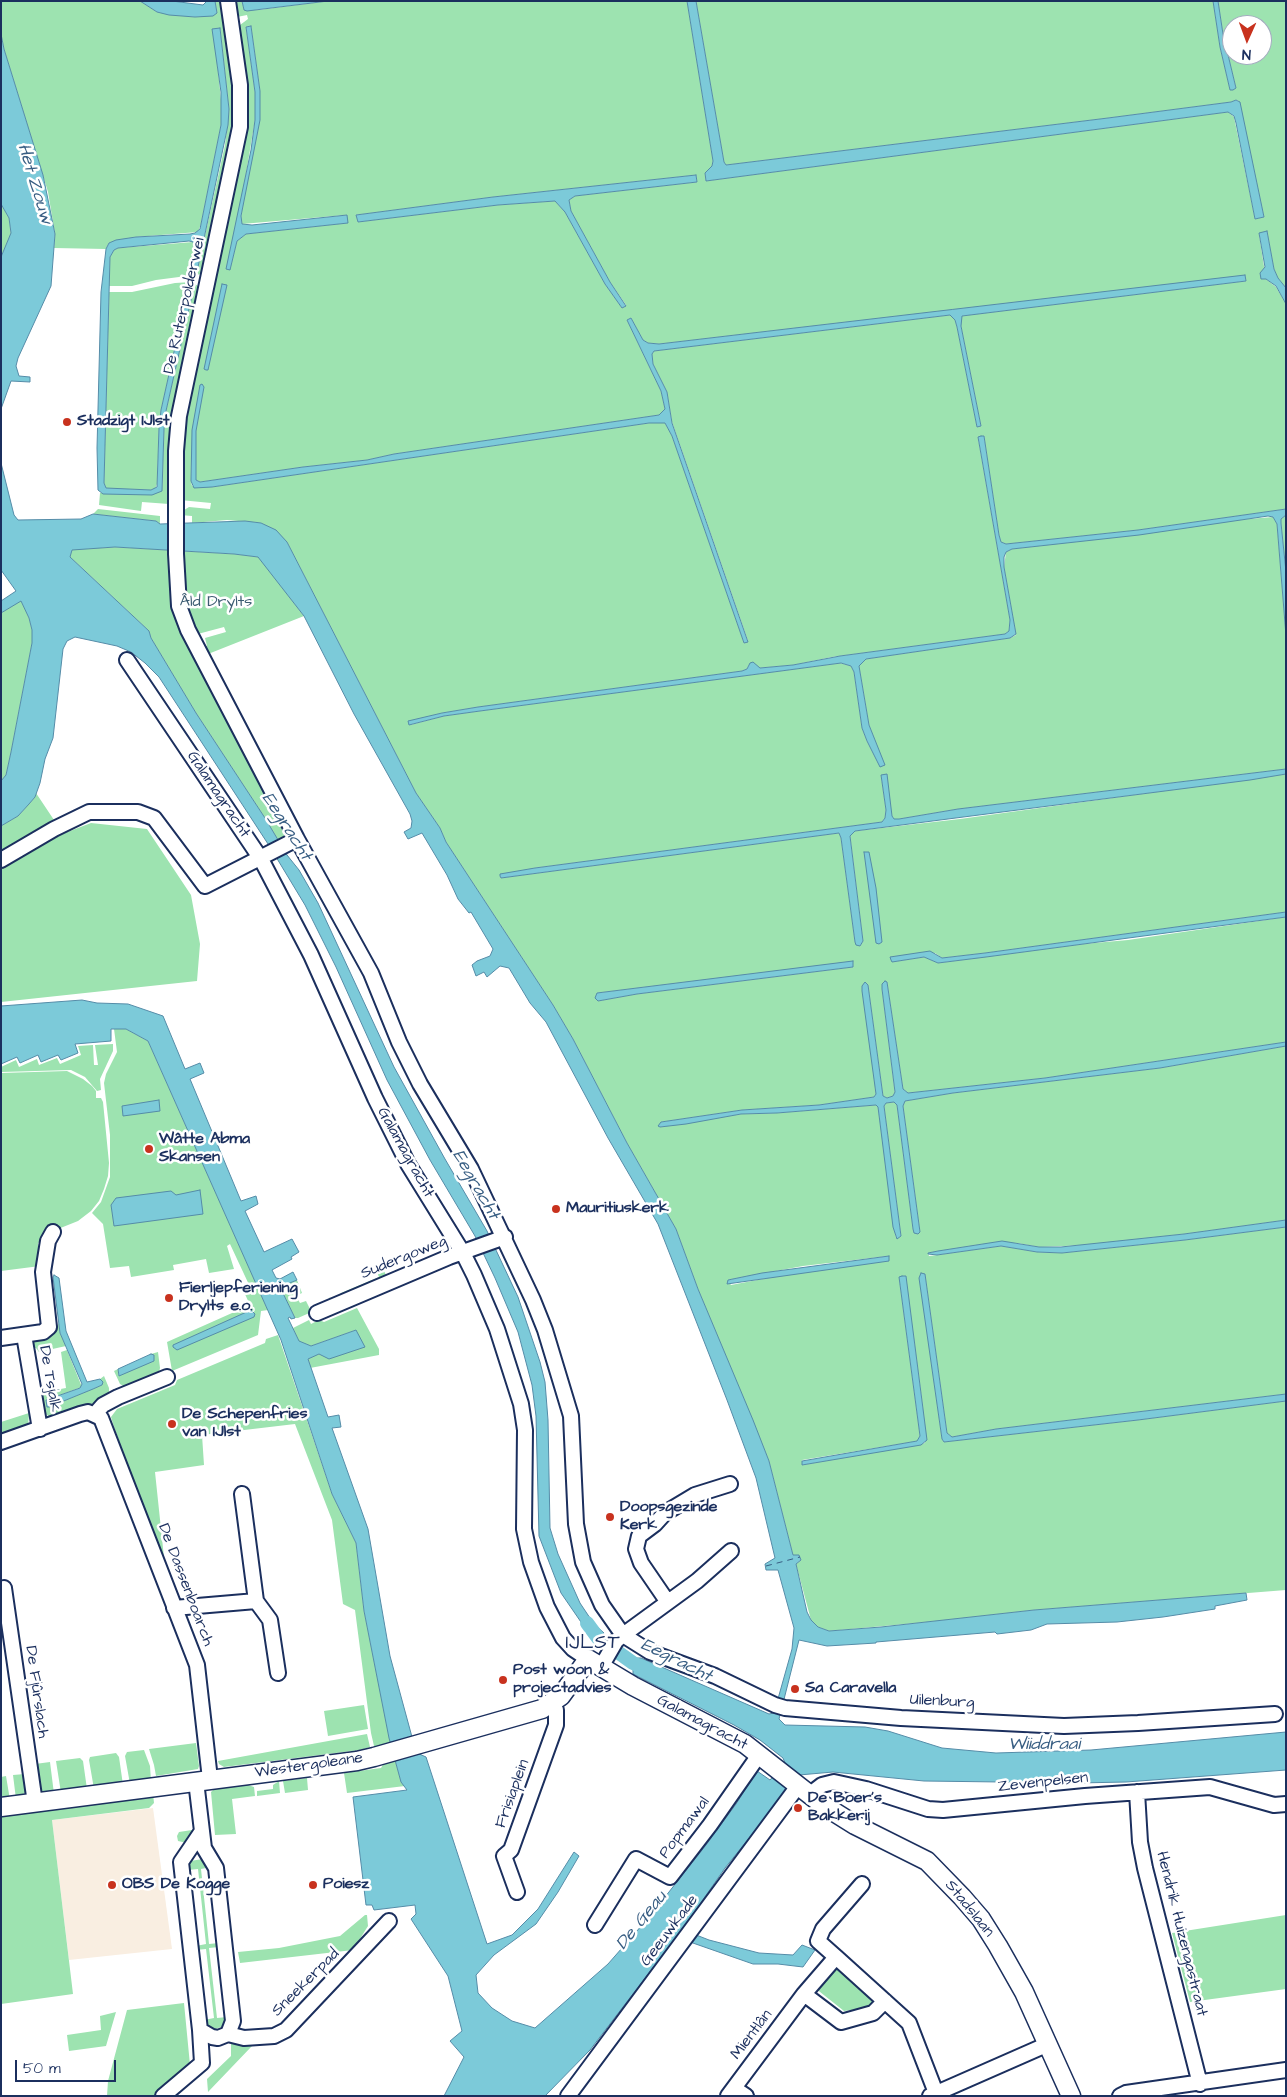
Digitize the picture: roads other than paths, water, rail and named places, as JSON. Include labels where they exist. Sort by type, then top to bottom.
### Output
[{"type":"street","name":"De Ruterpolderwei","points":[[228,1],[240,85],[240,127],[179,416],[176,458],[178,606],[291,842]]},
{"type":"street","name":"Galamagracht","points":[[127,660],[266,856],[374,1098],[403,1155],[463,1253],[497,1329],[521,1404],[525,1430],[525,1541],[533,1570],[547,1607],[563,1638],[572,1649],[598,1662],[632,1686],[745,1744],[801,1788]]},
{"type":"street","points":[[1,860],[54,829],[89,812],[138,812],[154,818],[204,886],[291,842],[371,973],[399,1042],[420,1084],[471,1169],[500,1239],[545,1330],[571,1416],[576,1524],[583,1562],[602,1605],[620,1638]]},
{"type":"street","name":"De Tsjalk","points":[[1,1338],[43,1332],[49,1327],[43,1272],[48,1241],[53,1232]]},
{"type":"street","name":"Sudergoweg","points":[[317,1313],[500,1239]]},
{"type":"street","name":"De Tsjalk","points":[[24,1335],[40,1429]]},
{"type":"street","points":[[1,1442],[80,1414],[88,1412],[95,1414],[103,1405],[118,1397],[167,1377]]},
{"type":"street","name":"De Dassenboarch","points":[[95,1414],[104,1424],[197,1665],[203,1780],[202,1831],[204,1848],[216,1868],[233,2021],[228,2034]]},
{"type":"street","points":[[667,1601],[641,1563],[636,1549],[639,1536],[655,1524],[665,1512],[702,1493],[730,1484]]},
{"type":"street","points":[[242,1494],[256,1601],[270,1620],[278,1673]]},
{"type":"street","points":[[598,1662],[620,1638],[696,1581],[731,1551]]},
{"type":"street","name":"De Fjûrslach","points":[[1,1589],[4,1588],[35,1802]]},
{"type":"street","points":[[174,1608],[256,1601]]},
{"type":"street","name":"Uilenburg","points":[[620,1638],[650,1652],[715,1676],[780,1707],[901,1718],[1064,1726],[1275,1714]]},
{"type":"street","name":"Westergoleane","points":[[1,1807],[356,1761],[542,1709],[552,1704],[598,1662]]},
{"type":"street","name":"Frisiaplein","points":[[517,1892],[504,1856],[511,1850],[556,1725],[556,1710],[552,1704]]},
{"type":"street","name":"Popmawal","points":[[595,1924],[636,1860],[670,1876],[764,1759]]},
{"type":"street","name":"Zevenpelsen","points":[[801,1788],[834,1782],[866,1789],[928,1809],[943,1810],[1137,1792],[1210,1788],[1274,1805],[1286,1804]]},
{"type":"street","name":"Geeuwkade","points":[[568,2096],[801,1788]]},
{"type":"street","name":"Stadslaan","points":[[801,1788],[855,1825],[926,1861],[981,1919],[1024,1992],[1046,2045],[1071,2096]]},
{"type":"street","name":"Hendrik Huizengastraat","points":[[1137,1792],[1140,1842],[1145,1868],[1182,2006],[1200,2084]]},
{"type":"street","points":[[164,2096],[202,2063],[181,1862],[202,1831]]},
{"type":"street","points":[[862,1884],[823,1929],[818,1941],[909,2023],[933,2094],[1046,2045]]},
{"type":"street","name":"Sneekerpad","points":[[200,2030],[212,2037],[218,2038],[228,2034],[244,2038],[274,2036],[286,2030],[390,1921]]},
{"type":"street","name":"Mientlân","points":[[736,2093],[804,1994],[836,1956]]},
{"type":"street","points":[[804,1994],[841,2022],[873,2012],[885,2001]]},
{"type":"street","points":[[1120,2096],[1126,2093],[1200,2084],[1286,2070]]},
{"type":"water","points":[[140,1],[172,1],[203,5],[207,1],[215,1],[217,13],[213,16],[195,17],[169,15],[157,12]]},
{"type":"water","points":[[242,1],[328,1],[247,11],[244,10]]},
{"type":"water","points":[[687,1],[696,1],[726,165],[1108,118],[1236,100],[1240,102],[1264,217],[1255,219],[1236,123],[1234,116],[1228,112],[706,181],[705,173],[712,166],[713,161]]},
{"type":"water","points":[[1213,1],[1218,1],[1222,27],[1222,56]]},
{"type":"water","points":[[251,26],[260,91],[260,120],[241,216],[242,224],[252,225],[347,215],[348,223],[246,234],[237,241],[230,270],[226,269],[251,150],[255,120],[255,92],[246,27]]},
{"type":"water","points":[[220,28],[229,109],[228,125],[198,267],[192,266],[196,247],[193,242],[189,241],[118,248],[114,250],[110,257],[104,483],[106,488],[151,490],[157,487],[161,410],[188,289],[193,291],[166,411],[162,491],[152,495],[103,494],[98,490],[97,448],[101,292],[106,249],[109,243],[116,240],[190,234],[200,229],[221,125],[221,92],[212,29]]},
{"type":"water","name":"Het Zouw","points":[[1,34],[43,175],[55,234],[51,286],[16,366],[19,376],[30,377],[30,382],[11,381],[1,409],[1,257],[11,233],[9,218],[1,204]]},
{"type":"water","points":[[1224,65],[1230,65],[1236,88],[1230,90]]},
{"type":"water","points":[[696,175],[697,182],[575,196],[569,200],[571,211],[610,282],[626,306],[622,308],[605,284],[565,212],[555,201],[498,205],[358,222],[356,215],[493,197]]},
{"type":"water","points":[[1267,231],[1274,269],[1286,288],[1286,304],[1276,286],[1266,279],[1261,279],[1260,273],[1265,267],[1259,233]]},
{"type":"water","points":[[1245,275],[1246,281],[962,316],[961,326],[981,426],[977,427],[957,327],[955,320],[950,315],[654,351],[652,354],[653,364],[667,392],[672,423],[748,642],[744,643],[672,436],[665,423],[649,423],[212,487],[194,488],[191,481],[192,430],[200,385],[202,384],[204,387],[196,431],[196,480],[200,482],[367,460],[394,454],[659,415],[665,409],[661,391],[627,320],[631,318],[643,340],[648,343],[659,344]]},
{"type":"water","points":[[222,284],[227,285],[208,370],[206,370],[204,369]]},
{"type":"water","points":[[984,436],[999,535],[1001,542],[1006,544],[1138,530],[1286,509],[1286,515],[1281,519],[1281,523],[1286,572],[1286,636],[1277,524],[1273,517],[1268,516],[1139,535],[1012,549],[1006,552],[1004,567],[1016,634],[1010,638],[866,659],[859,666],[869,725],[885,765],[880,767],[862,728],[854,672],[851,666],[841,663],[444,716],[409,725],[408,721],[478,707],[742,671],[747,669],[750,663],[753,662],[760,668],[793,665],[840,656],[1005,634],[1009,631],[1010,620],[978,437]]},
{"type":"water","points":[[1,463],[14,515],[18,520],[81,519],[93,514],[156,521],[160,524],[245,521],[261,523],[276,530],[287,542],[416,793],[553,1005],[573,1039],[627,1143],[676,1229],[698,1289],[769,1461],[793,1555],[799,1555],[801,1560],[796,1564],[807,1612],[811,1620],[818,1627],[829,1631],[881,1627],[1034,1610],[1246,1593],[1247,1600],[1215,1606],[1215,1609],[1117,1622],[1047,1624],[1031,1630],[997,1634],[995,1632],[827,1646],[799,1640],[779,1719],[785,1725],[865,1727],[888,1731],[942,1748],[996,1753],[1091,1750],[1286,1732],[1286,1770],[1126,1782],[1078,1783],[924,1781],[833,1772],[799,1775],[786,1791],[789,1794],[754,1832],[725,1868],[684,1927],[686,1931],[709,1940],[759,1953],[793,1955],[802,1945],[815,1950],[803,1967],[753,1964],[690,1942],[675,1939],[590,2050],[545,2096],[444,2096],[464,2057],[450,2041],[462,2031],[448,1976],[411,1919],[416,1914],[415,1905],[374,1910],[372,1905],[366,1905],[353,1797],[407,1790],[401,1782],[389,1738],[364,1611],[356,1543],[332,1494],[281,1340],[148,1041],[126,1029],[111,1029],[111,1041],[75,1044],[78,1053],[61,1060],[58,1055],[41,1062],[38,1055],[20,1063],[17,1057],[1,1064],[1,1006],[82,1000],[97,1003],[128,1004],[163,1016],[185,1069],[200,1063],[204,1073],[190,1079],[241,1201],[256,1196],[258,1204],[245,1211],[264,1252],[292,1239],[299,1252],[291,1257],[292,1259],[272,1270],[276,1278],[280,1279],[293,1272],[297,1280],[280,1287],[295,1318],[288,1318],[299,1341],[311,1346],[356,1330],[365,1347],[329,1359],[319,1354],[308,1359],[328,1417],[339,1415],[341,1427],[332,1428],[368,1529],[390,1656],[412,1737],[417,1753],[426,1757],[487,1944],[512,1935],[538,1909],[574,1852],[579,1856],[536,1924],[494,1955],[476,1975],[478,1993],[492,2008],[512,2021],[535,2028],[608,1964],[650,1916],[706,1845],[757,1771],[770,1780],[785,1763],[783,1758],[760,1740],[633,1674],[633,1663],[636,1658],[641,1658],[769,1714],[774,1713],[792,1649],[794,1628],[778,1570],[766,1570],[765,1564],[775,1558],[756,1478],[658,1224],[608,1138],[546,1022],[530,1003],[509,968],[500,966],[487,977],[484,972],[476,976],[472,965],[490,956],[493,949],[471,912],[469,913],[458,899],[447,875],[422,833],[408,839],[404,832],[411,828],[410,814],[354,714],[304,616],[258,557],[115,547],[72,550],[70,557],[149,631],[151,638],[196,713],[287,855],[299,870],[318,903],[394,1067],[487,1231],[518,1297],[540,1362],[545,1382],[548,1420],[550,1528],[558,1554],[580,1603],[594,1624],[604,1633],[594,1641],[561,1593],[539,1536],[536,1416],[532,1385],[518,1332],[495,1278],[475,1236],[430,1160],[387,1080],[336,967],[305,905],[270,847],[159,677],[145,663],[131,652],[117,646],[75,637],[67,641],[63,649],[53,738],[45,759],[40,783],[35,797],[29,804],[18,816],[1,826],[1,781],[6,775],[11,752],[32,643],[32,630],[21,601],[1,613],[1,601],[16,591],[1,570]]},
{"type":"water","points":[[1286,769],[1286,774],[1250,780],[855,831],[850,836],[863,941],[860,946],[856,945],[855,942],[839,833],[501,878],[500,876],[500,874],[535,868],[882,822],[885,818],[886,810],[881,775],[887,774],[892,816],[894,819],[899,819],[958,809]]},
{"type":"water","points":[[864,852],[869,852],[876,888],[882,942],[879,944],[876,943]]},
{"type":"water","points":[[1286,912],[1286,917],[938,963],[924,957],[892,962],[890,957],[930,951],[942,958]]},
{"type":"water","points":[[853,961],[853,967],[637,994],[598,1001],[595,998],[597,993]]},
{"type":"water","points":[[885,981],[887,982],[903,1089],[908,1093],[1045,1078],[1286,1042],[1286,1046],[1160,1068],[953,1093],[905,1101],[903,1106],[920,1232],[918,1234],[914,1233],[913,1229],[897,1105],[894,1102],[886,1103],[884,1106],[901,1236],[897,1239],[893,1227],[878,1107],[876,1105],[741,1114],[686,1124],[658,1126],[661,1122],[742,1110],[819,1105],[874,1097],[876,1094],[862,991],[862,986],[865,982],[868,985],[883,1096],[887,1098],[893,1096],[895,1092],[882,989],[882,984]]},
{"type":"water","points":[[159,1100],[160,1111],[123,1116],[122,1106]]},
{"type":"water","points":[[200,1190],[203,1214],[114,1226],[111,1205],[116,1198],[171,1191],[176,1195]]},
{"type":"water","points":[[1286,1220],[1286,1227],[1062,1253],[1037,1252],[1001,1246],[937,1255],[928,1254],[1002,1241],[1039,1247],[1061,1247],[1184,1234]]},
{"type":"water","points":[[889,1256],[889,1261],[727,1284],[728,1280],[762,1273]]},
{"type":"water","points":[[921,1273],[925,1274],[947,1433],[952,1437],[996,1429],[1286,1394],[1286,1401],[944,1442],[942,1439],[919,1278]]},
{"type":"water","points":[[54,1275],[59,1278],[66,1331],[87,1382],[100,1379],[103,1382],[102,1385],[47,1407],[46,1400],[80,1388],[82,1384],[60,1333]]},
{"type":"water","points":[[906,1276],[927,1440],[921,1445],[802,1465],[802,1461],[917,1441],[920,1436],[899,1277]]},
{"type":"water","points":[[251,1310],[255,1314],[254,1317],[177,1350],[173,1347],[173,1345]]},
{"type":"water","points":[[151,1354],[154,1355],[154,1361],[119,1376],[118,1369]]},
{"type":"waterway","name":"Eegracht","points":[[587,1623],[598,1638],[633,1663],[650,1671]]},
{"type":"place","name":"Stadzigt IJlst","points":[[67,422]]},
{"type":"place","name":"Wâtte Abma Skansen","points":[[149,1149]]},
{"type":"place","name":"Mauritiuskerk","points":[[556,1209]]},
{"type":"place","name":"Fierljepferiening Drylts e.o.","points":[[169,1298]]},
{"type":"place","name":"De Schepenfries van IJlst","points":[[172,1424]]},
{"type":"place","name":"Doopsgezinde Kerk","points":[[610,1517]]},
{"type":"place","name":"Post woon & projectadvies","points":[[503,1680]]},
{"type":"place","name":"Sa Caravella","points":[[795,1689]]},
{"type":"place","name":"De Boer's Bakkerij","points":[[798,1808]]},
{"type":"place","name":"OBS De Kogge","points":[[112,1885]]},
{"type":"place","name":"Poiesz","points":[[313,1885]]},
{"type":"district","name":"IJLST","points":[[593,1644]]},
{"type":"park label","name":"Âld Drylts","points":[[216,603]]},
{"type":"water label","name":"Wiiddraai","points":[[1044,1745]]},
{"type":"water label","name":"De Geau","points":[[642,1921]]}]
